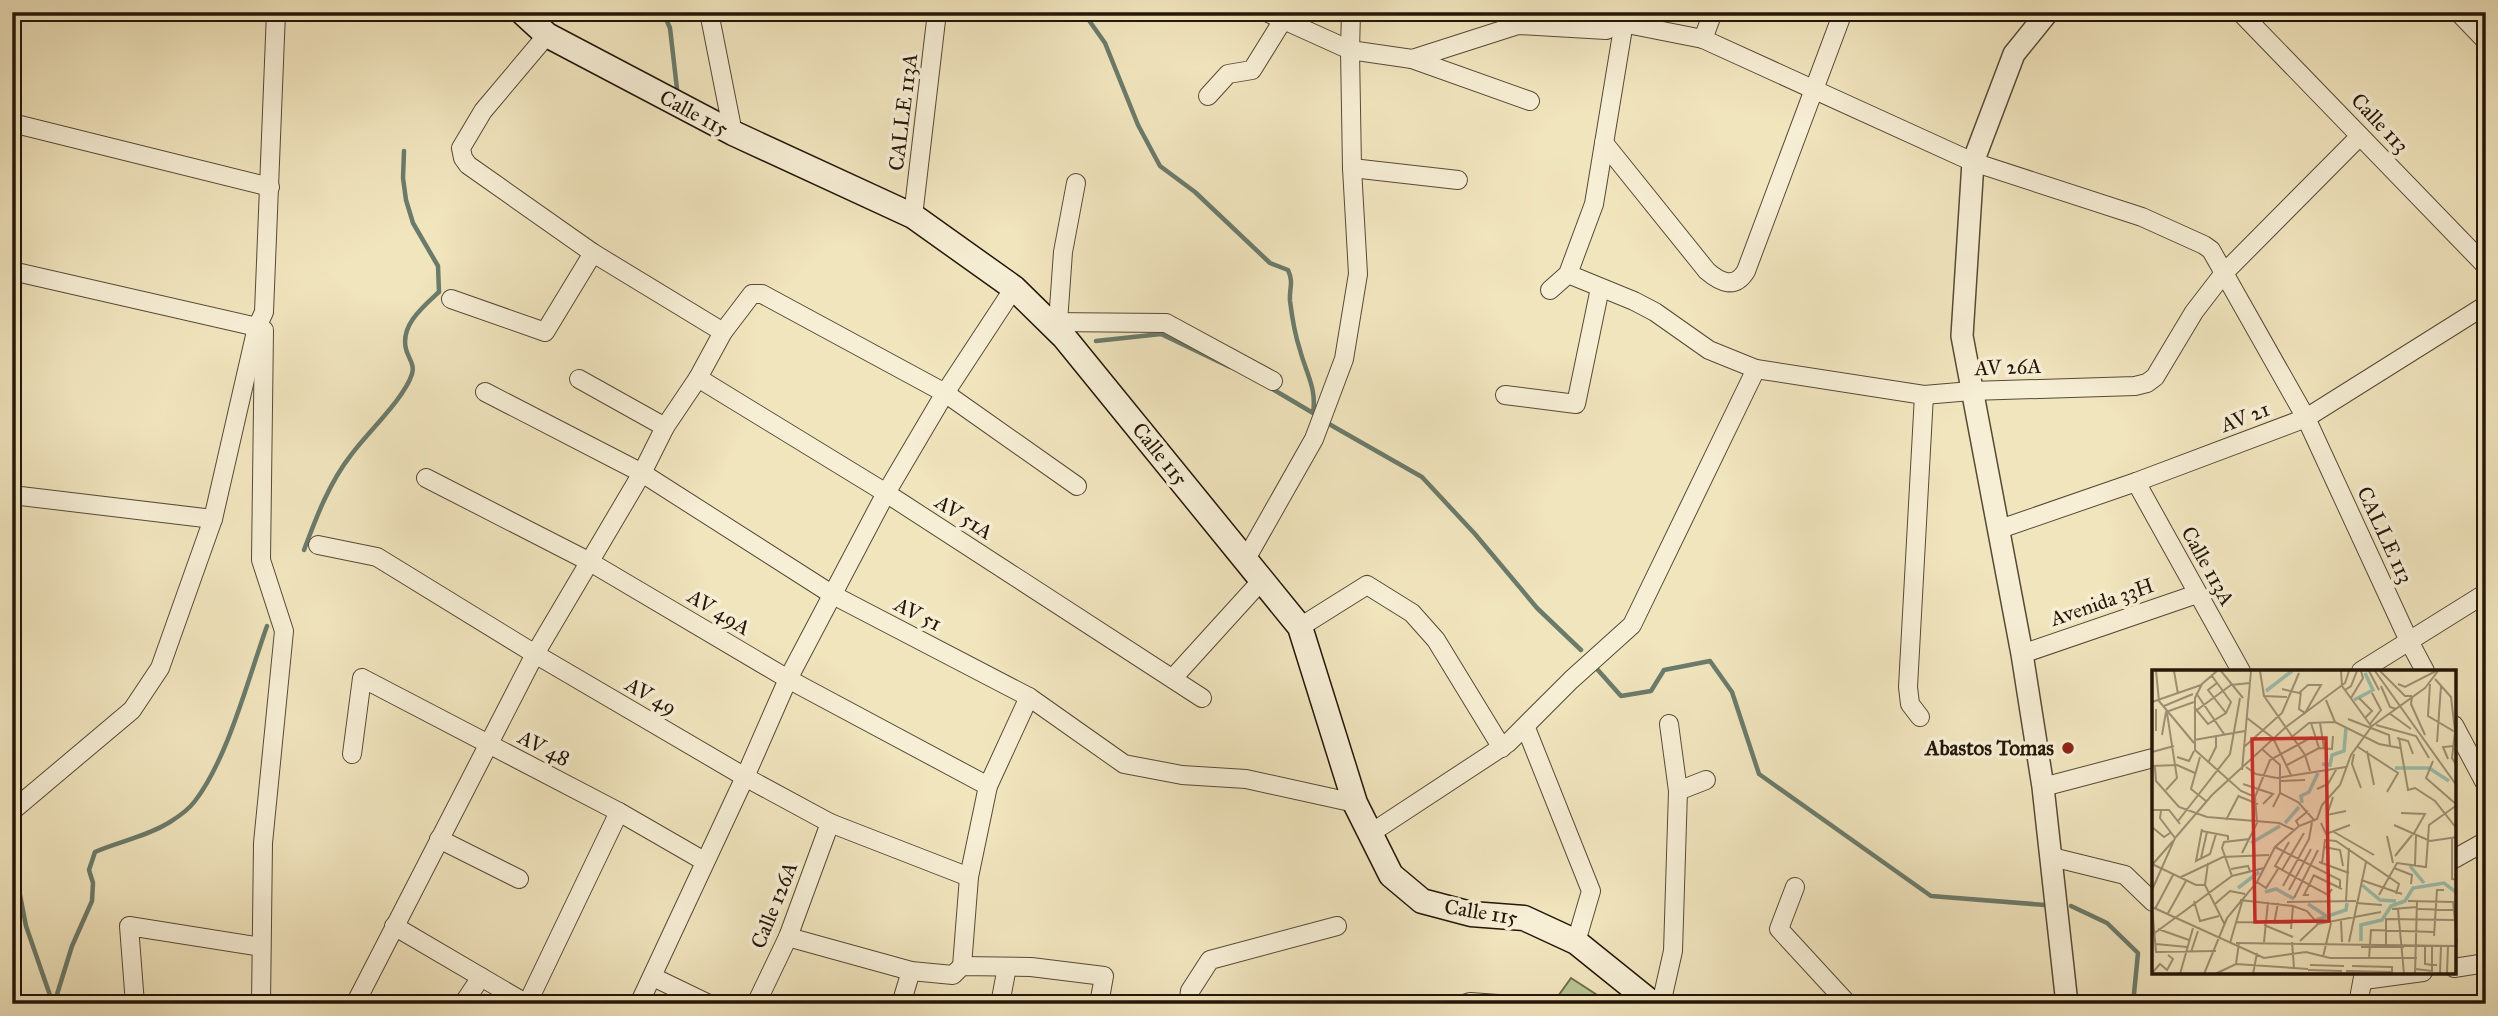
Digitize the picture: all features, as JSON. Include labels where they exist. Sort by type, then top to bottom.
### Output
[{"type":"main road","name":"Calle 115","points":[[522,12],[547,35],[733,134],[913,216],[1014,288],[1053,322],[1300,627],[1355,803],[1391,875],[1422,901],[1471,914],[1524,918],[1576,942],[1653,1004]]},
{"type":"street","points":[[261,1004],[262,843],[284,631],[261,560],[260,320],[270,187],[276,12]]},
{"type":"street","points":[[709,12],[733,134]]},
{"type":"street","name":"CALLE 113A","points":[[913,216],[937,12]]},
{"type":"street","points":[[1266,12],[1350,50],[1412,59],[1530,101]]},
{"type":"street","points":[[1246,559],[1314,439],[1345,359],[1358,274],[1352,168],[1351,12]]},
{"type":"street","points":[[1703,39],[1713,12]]},
{"type":"street","points":[[1604,144],[1707,271],[1724,282],[1734,283],[1741,279],[1746,271],[1843,12]]},
{"type":"street","points":[[2048,12],[2014,54],[1973,162],[1962,336],[2000,529],[2043,787],[2067,1004]]},
{"type":"street","name":"Calle 113","points":[[2240,12],[2486,266]]},
{"type":"street","points":[[2458,12],[2486,41]]},
{"type":"street","points":[[1412,59],[1518,25],[1605,30],[1624,18]]},
{"type":"street","points":[[1550,289],[1568,274],[1594,204],[1624,18]]},
{"type":"street","name":"CALLE 113","points":[[1624,18],[1703,39],[1973,162],[2142,218],[2211,250],[2306,418],[2409,641],[2425,670]]},
{"type":"street","points":[[1208,96],[1228,74],[1252,70],[1283,20]]},
{"type":"street","points":[[547,35],[483,111],[461,148],[463,158],[468,165],[593,253],[723,332]]},
{"type":"street","points":[[12,124],[270,187]]},
{"type":"street","name":"AV 26A","points":[[1568,274],[1655,312],[1724,358],[1756,369],[1924,395],[2135,386],[2147,383],[2154,377],[2194,312],[2224,273],[2360,136]]},
{"type":"street","points":[[1352,168],[1458,180]]},
{"type":"street","points":[[1076,183],[1053,322],[1166,323],[1273,381]]},
{"type":"street","points":[[451,299],[545,332],[593,253]]},
{"type":"street","points":[[12,271],[260,320]]},
{"type":"street","points":[[639,1004],[788,678],[886,493],[1014,288]]},
{"type":"street","points":[[1505,395],[1576,404],[1600,288]]},
{"type":"street","points":[[355,1004],[534,654],[723,332],[752,295],[762,294],[946,393],[1077,486]]},
{"type":"street","name":"AV 21","points":[[2000,529],[2136,482],[2306,418],[2486,305]]},
{"type":"street","points":[[12,811],[132,710],[160,668],[213,519],[260,320]]},
{"type":"street","points":[[1371,833],[1502,748],[1526,728],[1638,617],[1756,369]]},
{"type":"street","name":"AV 51A","points":[[698,378],[886,493],[1202,698]]},
{"type":"street","points":[[579,379],[666,427]]},
{"type":"street","name":"AV 51","points":[[485,392],[642,473],[833,595],[1029,697],[1124,764],[1182,775],[1246,779],[1355,803]]},
{"type":"street","points":[[1920,717],[1910,704],[1908,687],[1924,395]]},
{"type":"street","name":"AV 49A","points":[[426,478],[590,562],[788,678],[988,786]]},
{"type":"street","name":"Calle 113A","points":[[2136,482],[2240,670]]},
{"type":"street","points":[[12,495],[213,519]]},
{"type":"street","name":"AV 49","points":[[318,545],[377,557],[534,654],[745,777],[830,823],[969,877]]},
{"type":"street","points":[[1173,678],[1262,580]]},
{"type":"street","points":[[1300,627],[1367,585],[1412,613],[1436,640],[1502,748]]},
{"type":"street","points":[[2363,670],[2486,593]]},
{"type":"street","name":"Avenida 33H","points":[[2022,654],[2197,594]]},
{"type":"street","name":"AV 48","points":[[352,754],[362,678],[619,812],[704,861]]},
{"type":"street","points":[[788,937],[911,971],[953,975],[962,965],[969,877],[988,786],[1029,697]]},
{"type":"street","points":[[1661,1004],[1672,951],[1678,791],[1669,724]]},
{"type":"street","points":[[1526,728],[1591,891],[1576,942]]},
{"type":"street","points":[[2456,729],[2486,785]]},
{"type":"street","points":[[2043,787],[2152,758]]},
{"type":"street","points":[[1678,791],[1706,780]]},
{"type":"street","points":[[394,926],[527,1004],[619,812]]},
{"type":"street","name":"Calle 126A","points":[[756,1004],[788,937],[830,823]]},
{"type":"street","points":[[439,839],[519,879]]},
{"type":"street","points":[[2456,858],[2486,841]]},
{"type":"street","points":[[2052,857],[2125,876],[2152,901]]},
{"type":"street","points":[[1795,887],[1779,929],[1849,1004]]},
{"type":"street","points":[[135,1004],[129,926],[261,947]]},
{"type":"street","points":[[1188,1004],[1190,991],[1210,960],[1337,926]]},
{"type":"street","points":[[2456,968],[2486,964]]},
{"type":"street","points":[[962,965],[1031,967],[1104,976],[1099,1004]]},
{"type":"street","points":[[1000,1004],[1007,967]]},
{"type":"street","points":[[901,1004],[911,971]]},
{"type":"street","points":[[2358,1004],[2364,976],[2394,974]]},
{"type":"street","points":[[653,976],[709,1004]]},
{"type":"street","points":[[463,1004],[481,977]]},
{"type":"street","points":[[1464,1004],[1497,1004]]},
{"type":"green space","points":[[1571,978],[1611,1004],[1563,1004],[1556,999]]},
{"type":"waterway","points":[[663,12],[670,28],[677,89]]},
{"type":"waterway","points":[[1083,12],[1105,43],[1138,125],[1160,166],[1195,192],[1270,263],[1288,270],[1291,278],[1293,320],[1312,388],[1313,413],[1269,387]]},
{"type":"waterway","points":[[304,550],[336,477],[408,384],[413,367],[406,349],[407,332],[415,317],[439,292],[438,266],[413,223],[406,200],[403,178],[404,151]]},
{"type":"waterway","points":[[1096,341],[1161,334],[1230,367]]},
{"type":"waterway","points":[[1329,424],[1422,477],[1475,534],[1537,608],[1581,650]]},
{"type":"waterway","points":[[54,1004],[72,946],[92,901],[93,883],[89,870],[95,852],[161,827],[195,801],[218,763],[267,626]]},
{"type":"waterway","points":[[1597,669],[1621,696],[1651,691],[1664,670],[1710,661],[1732,692],[1759,774],[1931,896],[2045,905]]},
{"type":"waterway","points":[[12,854],[26,926],[53,1004]]},
{"type":"waterway","points":[[2071,906],[2107,923],[2138,953],[2133,1004]]},
{"type":"place","name":"Abastos Tomas","points":[[2068,748]]}]
